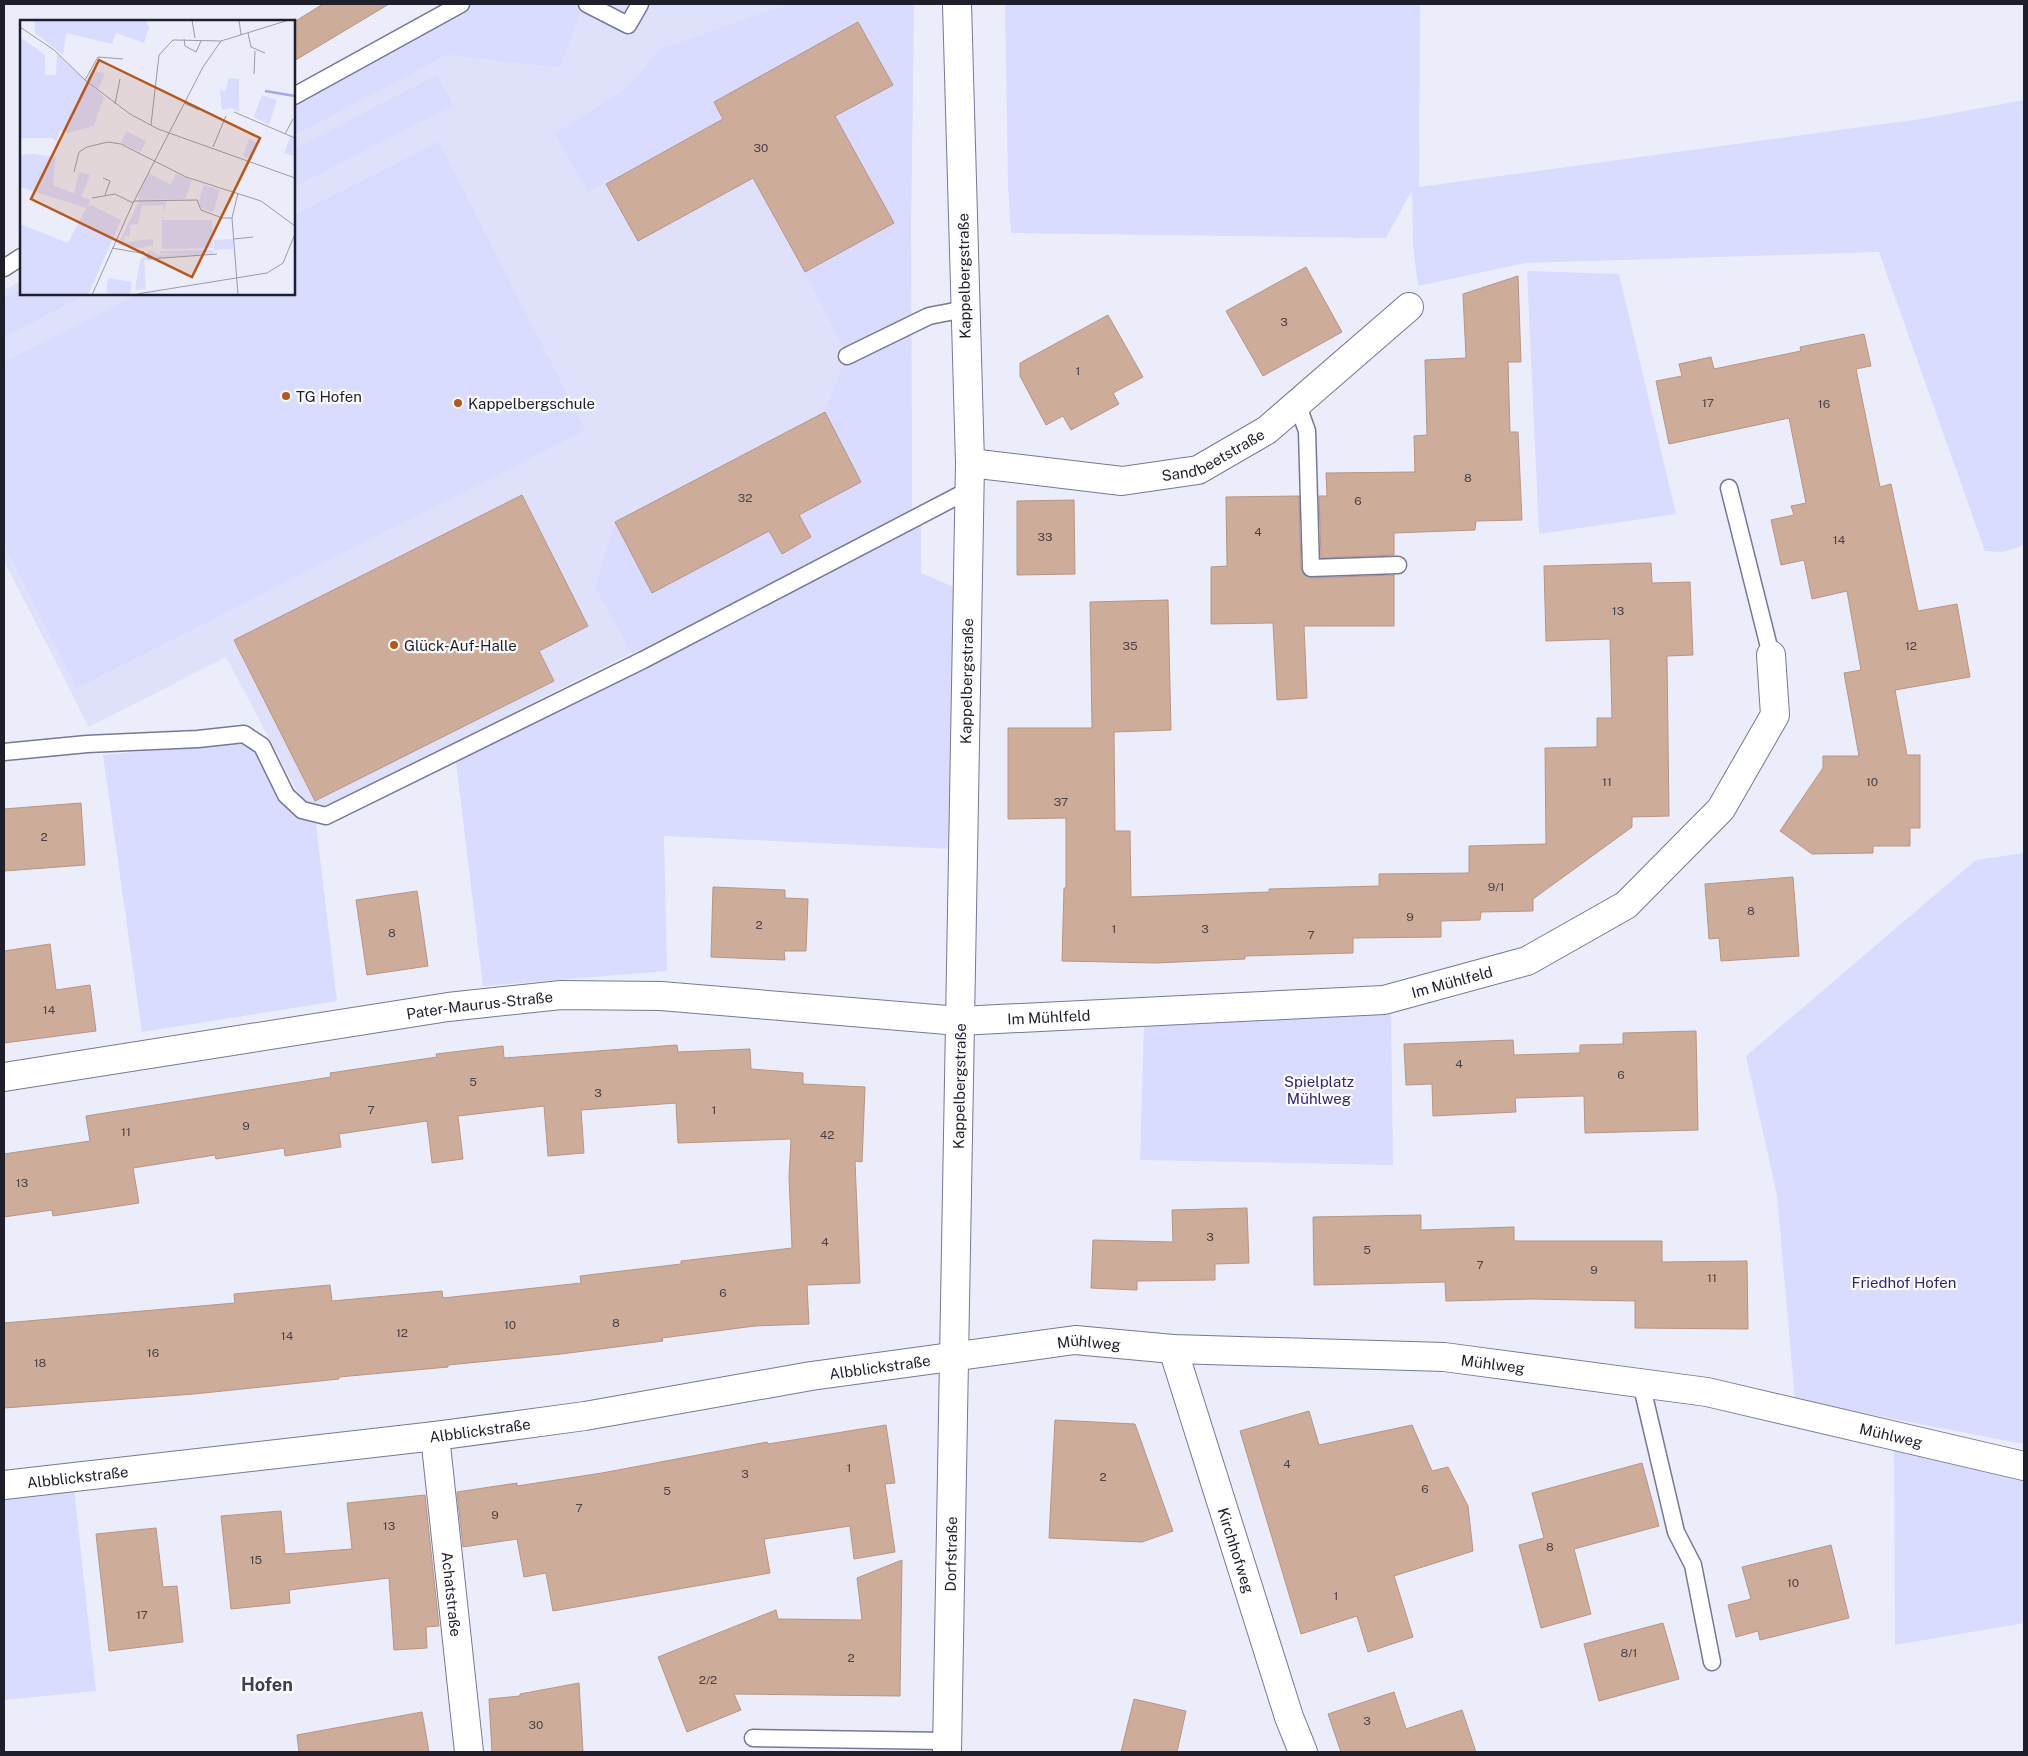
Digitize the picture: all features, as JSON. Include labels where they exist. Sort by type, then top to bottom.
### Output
[{"type":"street","name":"Kappelbergstraße","points":[[954,1358],[970,463],[957,4]]},
{"type":"street","name":"Sandbeetstraße","points":[[970,463],[1122,481],[1198,470],[1267,430],[1409,307]]},
{"type":"street","name":"Im Mühlfeld","points":[[959,1021],[1384,1000],[1527,960],[1626,905],[1721,809],[1775,715],[1771,656]]},
{"type":"street","name":"Pater-Maurus-Straße","points":[[4,1077],[448,1007],[561,995],[661,996],[959,1021]]},
{"type":"street","name":"Mühlweg","points":[[954,1358],[1075,1340],[1173,1349],[1444,1357],[1707,1392],[2024,1466]]},
{"type":"street","name":"Kirchhofweg","points":[[1173,1349],[1289,1717],[1303,1752]]},
{"type":"street","name":"Albblickstraße","points":[[4,1485],[435,1436],[585,1416],[811,1376],[954,1358]]},
{"type":"street","name":"Dorfstraße","points":[[947,1747],[954,1358]]},
{"type":"street","name":"Achatstraße","points":[[435,1436],[468,1752]]},
{"type":"lane","points":[[295,95],[462,4]]},
{"type":"lane","points":[[587,4],[628,25],[640,4]]},
{"type":"lane","points":[[4,268],[20,258]]},
{"type":"lane","points":[[847,356],[929,316],[965,309]]},
{"type":"lane","points":[[1297,403],[1307,431],[1312,568],[1398,565]]},
{"type":"lane","points":[[1729,488],[1771,656]]},
{"type":"lane","points":[[4,752],[87,744],[198,739],[244,734],[262,746],[286,794],[302,810],[326,816],[643,660],[969,490]]},
{"type":"lane","points":[[1641,1383],[1676,1532],[1693,1565],[1712,1662]]},
{"type":"lane","points":[[753,1738],[947,1747]]},
{"type":"shaded area","name":"Kappelbergschule","points":[[583,4],[914,4],[911,220],[912,512],[321,809],[309,804],[297,791],[226,657],[89,727],[4,561],[4,290],[20,282],[20,295],[295,295],[295,135],[447,55],[559,68]]},
{"type":"green space","points":[[461,4],[583,4],[560,68],[447,55],[295,135],[295,95]]},
{"type":"green space","points":[[788,4],[914,4],[911,220],[912,512],[632,654],[595,587],[615,522],[652,593],[769,531],[782,553],[811,537],[799,515],[861,482],[825,412],[847,355],[805,272],[894,223],[835,116],[893,84],[858,22],[714,102],[723,119],[588,192],[555,134],[629,87],[659,50]]},
{"type":"green space","points":[[1005,4],[1420,4],[1419,187],[1921,119],[2024,100],[2024,545],[2002,552],[1985,551],[1879,252],[1525,263],[1418,286],[1413,246],[1412,190],[1386,238],[1011,233],[1008,185]]},
{"type":"green space","points":[[437,75],[453,105],[295,186],[295,148]]},
{"type":"green space","name":"TG Hofen","points":[[439,142],[585,430],[77,688],[4,544],[4,362],[137,295],[295,295],[295,214]]},
{"type":"green space","points":[[1527,271],[1619,274],[1676,514],[1539,534]]},
{"type":"green space","points":[[20,290],[20,295],[85,295],[4,337],[4,298]]},
{"type":"green space","points":[[921,521],[921,573],[961,590],[953,849],[664,836],[667,971],[483,986],[456,762]]},
{"type":"green space","points":[[241,742],[259,756],[276,798],[293,813],[316,824],[337,1001],[142,1032],[103,755]]},
{"type":"green space","name":"Friedhof Hofen","points":[[2024,853],[2024,1444],[1795,1400],[1777,1195],[1746,1056],[1976,860]]},
{"type":"green space","name":"Spielplatz Mühlweg","points":[[1391,1013],[1393,1165],[1140,1160],[1144,1025]]},
{"type":"green space","points":[[1894,1447],[2024,1480],[2024,1623],[1895,1645]]},
{"type":"green space","points":[[74,1490],[96,1691],[4,1700],[4,1496]]},
{"type":"building","points":[[323,4],[389,4],[295,60],[295,21]]},
{"type":"building","points":[[858,22],[893,85],[835,116],[894,223],[805,272],[753,178],[638,241],[606,184],[723,119],[714,102]]},
{"type":"building","points":[[1306,267],[1342,332],[1263,376],[1226,311]]},
{"type":"building","points":[[1518,276],[1521,362],[1508,362],[1510,432],[1518,432],[1522,520],[1476,521],[1475,530],[1394,533],[1394,555],[1321,558],[1319,496],[1327,496],[1326,473],[1415,472],[1414,436],[1427,435],[1425,360],[1466,358],[1463,294]]},
{"type":"building","points":[[1108,315],[1143,377],[1113,393],[1119,404],[1071,430],[1063,416],[1046,425],[1020,376],[1020,363]]},
{"type":"building","points":[[1864,334],[1871,366],[1856,369],[1880,487],[1891,484],[1918,611],[1957,604],[1970,677],[1895,690],[1907,755],[1920,755],[1920,828],[1910,828],[1910,846],[1873,846],[1873,853],[1812,854],[1780,831],[1823,768],[1823,756],[1859,756],[1844,673],[1861,670],[1847,591],[1812,599],[1804,560],[1781,565],[1771,520],[1794,515],[1791,506],[1806,503],[1789,418],[1669,444],[1656,381],[1682,376],[1679,364],[1711,357],[1714,369],[1801,351],[1800,347]]},
{"type":"building","points":[[825,412],[861,482],[799,515],[811,537],[782,554],[769,531],[652,593],[615,522]]},
{"type":"building","name":"Glück-Auf-Halle","points":[[522,495],[588,626],[539,651],[554,681],[315,801],[234,640]]},
{"type":"building","points":[[1299,496],[1301,568],[1303,574],[1311,578],[1394,575],[1394,626],[1304,626],[1307,698],[1277,700],[1273,623],[1211,624],[1211,567],[1227,566],[1226,497]]},
{"type":"building","points":[[1074,500],[1075,574],[1017,575],[1017,501]]},
{"type":"building","points":[[1651,563],[1652,583],[1690,582],[1693,655],[1667,656],[1669,816],[1632,817],[1632,827],[1533,899],[1533,911],[1481,912],[1480,920],[1441,921],[1441,937],[1353,938],[1353,953],[1245,956],[1245,959],[1156,963],[1062,961],[1064,888],[1066,888],[1066,818],[1008,819],[1008,728],[1092,728],[1090,602],[1168,600],[1171,730],[1114,732],[1115,831],[1130,831],[1131,897],[1269,892],[1269,889],[1379,886],[1379,874],[1469,873],[1469,846],[1546,844],[1545,748],[1597,747],[1597,718],[1612,718],[1610,639],[1546,641],[1544,566]]},
{"type":"building","points":[[81,803],[85,865],[4,871],[4,809]]},
{"type":"building","points":[[1793,877],[1799,956],[1721,961],[1719,938],[1709,939],[1705,884]]},
{"type":"building","points":[[713,887],[785,890],[785,898],[808,899],[806,951],[784,951],[785,960],[711,957]]},
{"type":"building","points":[[417,891],[428,966],[367,975],[356,900]]},
{"type":"building","points":[[50,944],[56,990],[90,985],[96,1031],[4,1043],[4,951]]},
{"type":"building","points":[[1696,1031],[1698,1130],[1585,1133],[1584,1096],[1515,1098],[1516,1112],[1433,1116],[1432,1084],[1406,1085],[1404,1044],[1513,1040],[1514,1055],[1580,1053],[1580,1045],[1623,1044],[1623,1033]]},
{"type":"building","points":[[677,1045],[678,1052],[750,1049],[751,1069],[803,1073],[803,1084],[865,1087],[862,1162],[855,1161],[860,1283],[807,1285],[809,1324],[755,1326],[662,1338],[663,1341],[561,1354],[339,1377],[339,1379],[194,1394],[4,1408],[4,1323],[235,1303],[234,1294],[330,1285],[332,1301],[442,1291],[443,1298],[581,1283],[580,1276],[681,1264],[681,1261],[792,1248],[789,1177],[791,1139],[678,1143],[676,1103],[581,1110],[584,1153],[548,1156],[544,1106],[458,1116],[463,1159],[432,1163],[427,1121],[339,1134],[341,1147],[285,1156],[284,1148],[216,1159],[215,1155],[133,1168],[139,1203],[53,1216],[52,1210],[4,1217],[4,1154],[90,1141],[86,1116],[331,1077],[330,1073],[437,1057],[436,1054],[503,1046],[504,1058]]},
{"type":"building","points":[[1247,1208],[1249,1263],[1215,1264],[1215,1280],[1137,1281],[1137,1290],[1091,1288],[1093,1240],[1173,1242],[1172,1210]]},
{"type":"building","points":[[1421,1215],[1421,1230],[1514,1227],[1514,1241],[1662,1241],[1662,1262],[1747,1261],[1748,1329],[1635,1328],[1635,1301],[1532,1299],[1446,1301],[1445,1282],[1314,1285],[1313,1217]]},
{"type":"building","points":[[1309,1411],[1319,1445],[1412,1425],[1432,1471],[1448,1467],[1468,1506],[1473,1551],[1394,1576],[1413,1637],[1368,1652],[1357,1616],[1301,1634],[1240,1431]]},
{"type":"building","points":[[1055,1420],[1135,1424],[1173,1531],[1142,1542],[1049,1538]]},
{"type":"building","points":[[886,1425],[895,1483],[885,1484],[895,1552],[854,1559],[850,1526],[764,1539],[770,1573],[553,1611],[546,1573],[524,1577],[517,1539],[463,1547],[457,1492],[517,1483],[517,1486],[602,1473],[767,1442],[768,1444]]},
{"type":"building","points":[[1642,1463],[1659,1526],[1574,1549],[1591,1614],[1541,1628],[1519,1545],[1544,1538],[1532,1493]]},
{"type":"building","points":[[425,1495],[439,1626],[426,1627],[427,1648],[394,1650],[389,1578],[289,1590],[290,1603],[231,1609],[221,1516],[281,1511],[285,1554],[352,1549],[347,1503]]},
{"type":"building","points":[[156,1528],[163,1587],[177,1586],[183,1642],[109,1651],[96,1534]]},
{"type":"building","points":[[1831,1545],[1849,1618],[1760,1640],[1758,1631],[1736,1637],[1728,1605],[1751,1599],[1742,1567]]},
{"type":"building","points":[[902,1560],[900,1696],[734,1694],[741,1710],[687,1732],[658,1657],[776,1610],[778,1619],[862,1620],[857,1578]]},
{"type":"building","points":[[1663,1623],[1679,1679],[1599,1701],[1584,1644]]},
{"type":"building","points":[[579,1683],[583,1752],[492,1752],[489,1699],[520,1696],[520,1694]]},
{"type":"building","points":[[1394,1692],[1406,1729],[1462,1710],[1476,1752],[1341,1752],[1328,1714]]},
{"type":"building","points":[[1134,1699],[1186,1711],[1177,1752],[1121,1752]]},
{"type":"building","points":[[422,1712],[429,1752],[299,1752],[297,1735]]},
{"type":"place","name":"TG Hofen","points":[[286,396]]},
{"type":"place","name":"Kappelbergschule","points":[[458,403]]},
{"type":"place","name":"Glück-Auf-Halle","points":[[394,645]]},
{"type":"district","name":"Hofen","points":[[267,1684]]}]
